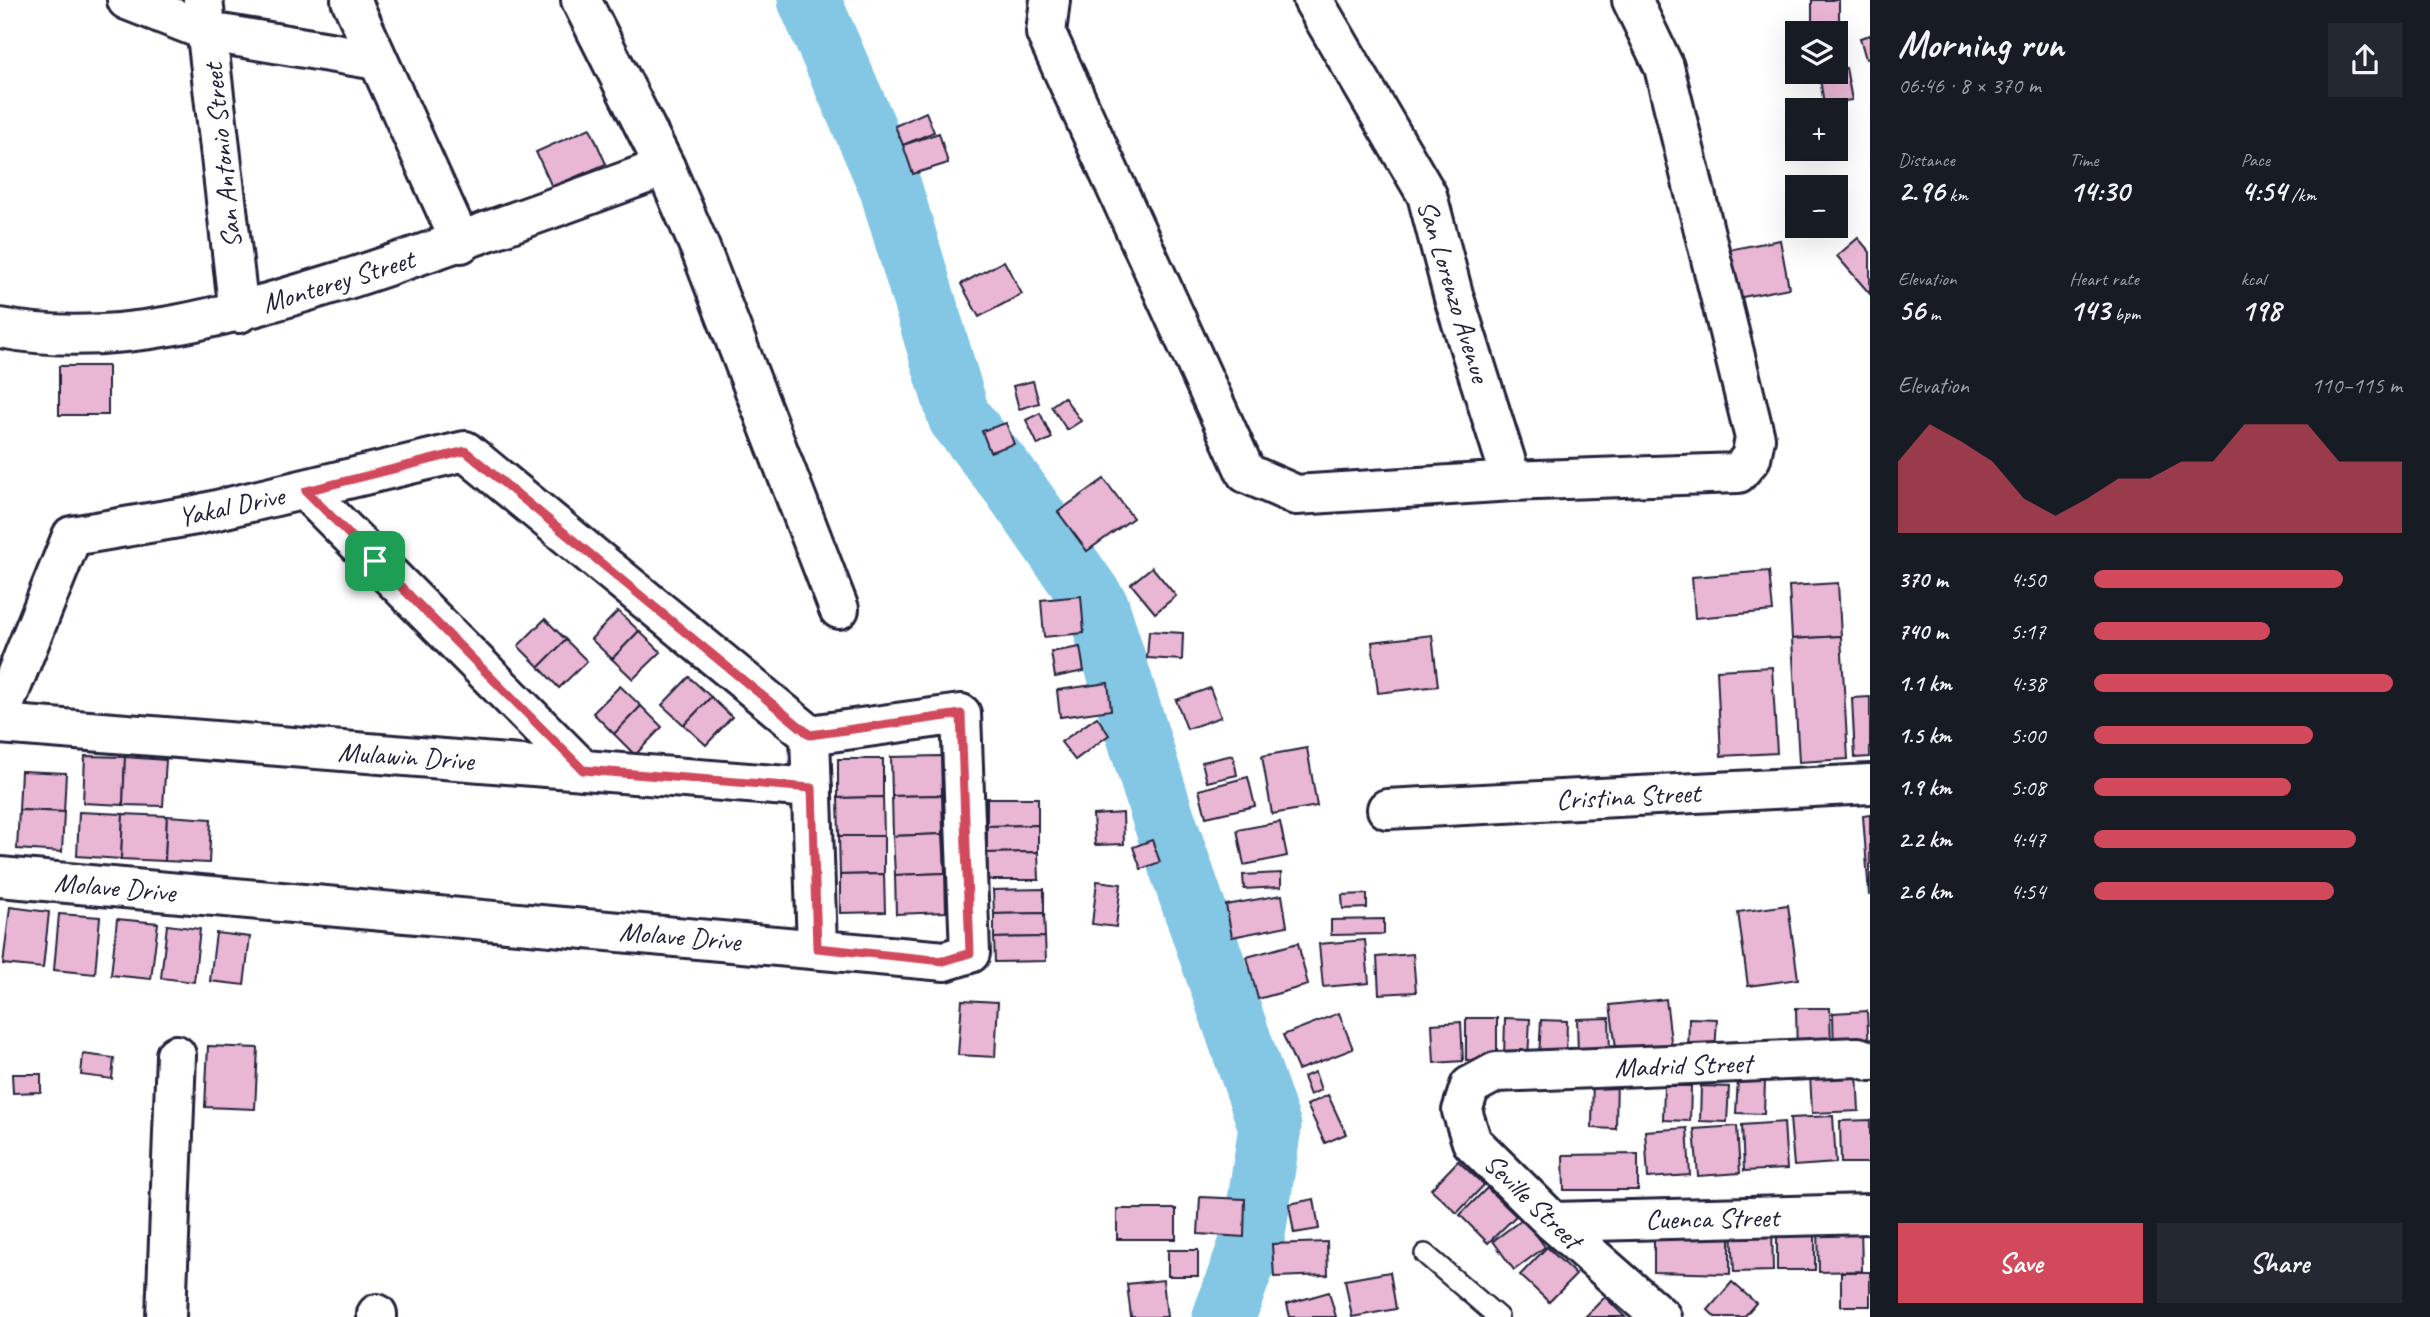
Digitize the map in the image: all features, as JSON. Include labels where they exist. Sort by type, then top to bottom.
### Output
[{"type":"street","points":[[127,0],[206,16],[377,60]]},
{"type":"street","points":[[351,0],[461,243]]},
{"type":"street","points":[[581,0],[665,167],[700,248],[839,609]]},
{"type":"street","points":[[1050,0],[1046,33],[1246,473],[1296,495],[1512,481],[1738,473],[1751,458],[1755,438],[1664,67],[1632,0]]},
{"type":"street","name":"San Lorenzo Avenue","points":[[1313,0],[1427,195],[1454,298],[1512,481]]},
{"type":"street","name":"San Antonio Street","points":[[206,16],[239,313]]},
{"type":"street","name":"Monterey Street","points":[[0,328],[103,337],[239,313],[461,243],[665,167]]},
{"type":"street","name":"Yakal Drive","points":[[0,715],[72,536],[196,515],[306,491],[465,451],[810,735]]},
{"type":"street","points":[[306,491],[583,770]]},
{"type":"street","name":"Molave Drive","points":[[0,877],[944,961],[970,953],[961,714],[810,735]]},
{"type":"street","name":"Mulawin Drive","points":[[0,724],[812,788]]},
{"type":"street","points":[[810,735],[817,948]]},
{"type":"street","name":"Cristina Street","points":[[1387,809],[1870,784]]},
{"type":"street","points":[[166,1317],[176,1055]]},
{"type":"street","name":"Madrid Street","points":[[1496,1073],[1858,1057],[1870,1061]]},
{"type":"street","name":"Seville Street","points":[[1496,1073],[1470,1086],[1462,1111],[1472,1142],[1553,1222],[1661,1317]]},
{"type":"street","name":"Cuenca Street","points":[[1553,1222],[1870,1214]]},
{"type":"lane","points":[[1425,1254],[1498,1317]]},
{"type":"building","points":[[1812,0],[1839,0],[1839,21],[1812,21]]},
{"type":"building","points":[[1870,35],[1870,58],[1866,59],[1860,38]]},
{"type":"building","points":[[1848,79],[1852,100],[1823,98],[1821,84],[1848,84]]},
{"type":"building","points":[[926,112],[934,132],[903,145],[895,126]]},
{"type":"building","points":[[590,128],[606,164],[552,187],[536,152]]},
{"type":"building","points":[[939,133],[948,163],[913,174],[903,145]]},
{"type":"building","points":[[1858,238],[1870,252],[1870,294],[1837,256]]},
{"type":"building","points":[[1780,240],[1789,288],[1737,298],[1728,250]]},
{"type":"building","points":[[1004,261],[1022,294],[979,317],[961,284]]},
{"type":"building","points":[[59,366],[108,366],[108,415],[59,415]]},
{"type":"building","points":[[1033,381],[1039,403],[1019,409],[1013,386]]},
{"type":"building","points":[[1064,397],[1081,421],[1067,430],[1051,406]]},
{"type":"building","points":[[1040,413],[1052,438],[1038,445],[1026,420]]},
{"type":"building","points":[[1006,423],[1014,444],[990,452],[982,431]]},
{"type":"building","points":[[1104,479],[1133,518],[1087,551],[1058,512]]},
{"type":"building","points":[[1152,567],[1176,596],[1155,613],[1131,584]]},
{"type":"building","points":[[1769,571],[1773,611],[1695,618],[1692,577]]},
{"type":"building","points":[[1838,583],[1841,636],[1792,639],[1789,586]]},
{"type":"building","points":[[1081,596],[1084,633],[1044,637],[1041,600]]},
{"type":"building","points":[[618,611],[639,631],[612,659],[591,639]]},
{"type":"building","points":[[545,619],[566,640],[539,667],[518,646]]},
{"type":"building","points":[[639,631],[661,652],[633,679],[612,659]]},
{"type":"building","points":[[1149,631],[1183,633],[1182,660],[1147,658]]},
{"type":"building","points":[[1432,635],[1438,686],[1378,693],[1372,642]]},
{"type":"building","points":[[1841,636],[1848,759],[1799,762],[1792,639]]},
{"type":"building","points":[[566,640],[587,661],[559,688],[539,667]]},
{"type":"building","points":[[1080,647],[1084,671],[1055,677],[1051,652]]},
{"type":"building","points":[[1772,667],[1777,753],[1721,756],[1717,670]]},
{"type":"building","points":[[689,677],[711,697],[684,725],[662,705]]},
{"type":"building","points":[[1108,683],[1111,710],[1060,717],[1057,690]]},
{"type":"building","points":[[620,686],[641,706],[614,734],[593,713]]},
{"type":"building","points":[[1210,688],[1221,717],[1187,729],[1176,700]]},
{"type":"building","points":[[711,697],[732,717],[706,745],[684,725]]},
{"type":"building","points":[[1870,697],[1870,757],[1855,758],[1852,698]]},
{"type":"building","points":[[641,706],[662,727],[635,755],[614,734]]},
{"type":"building","points":[[1097,717],[1109,735],[1075,760],[1061,742]]},
{"type":"building","points":[[1307,748],[1317,806],[1272,814],[1262,756]]},
{"type":"building","points":[[1233,755],[1237,775],[1207,782],[1202,762]]},
{"type":"building","points":[[85,756],[125,757],[123,805],[83,803]]},
{"type":"building","points":[[941,756],[942,795],[892,796],[891,757]]},
{"type":"building","points":[[125,757],[166,760],[163,806],[123,805]]},
{"type":"building","points":[[838,759],[883,759],[883,797],[838,798]]},
{"type":"building","points":[[21,771],[66,773],[64,812],[19,810]]},
{"type":"building","points":[[1248,777],[1255,806],[1206,817],[1199,790]]},
{"type":"building","points":[[942,795],[943,834],[893,836],[892,796]]},
{"type":"building","points":[[883,797],[884,836],[839,836],[838,798]]},
{"type":"building","points":[[987,798],[1038,798],[1038,825],[987,826]]},
{"type":"building","points":[[19,810],[64,812],[62,852],[17,849]]},
{"type":"building","points":[[79,812],[123,814],[121,859],[77,856]]},
{"type":"building","points":[[1123,813],[1124,844],[1095,845],[1093,815]]},
{"type":"building","points":[[123,814],[167,816],[165,861],[121,859]]},
{"type":"building","points":[[1870,815],[1870,895],[1869,895],[1863,816]]},
{"type":"building","points":[[167,816],[211,819],[209,863],[165,861]]},
{"type":"building","points":[[1280,822],[1287,856],[1244,865],[1237,830]]},
{"type":"building","points":[[1038,825],[1038,852],[987,853],[987,826]]},
{"type":"building","points":[[943,834],[945,873],[895,875],[893,836]]},
{"type":"building","points":[[839,836],[884,836],[884,874],[840,875]]},
{"type":"building","points":[[1152,840],[1160,862],[1141,869],[1133,847]]},
{"type":"building","points":[[1038,852],[1039,880],[988,880],[987,853]]},
{"type":"building","points":[[945,873],[946,912],[896,914],[895,875]]},
{"type":"building","points":[[1281,873],[1281,887],[1244,889],[1243,875]]},
{"type":"building","points":[[884,874],[885,912],[840,913],[840,875]]},
{"type":"building","points":[[1097,881],[1121,884],[1116,927],[1092,924]]},
{"type":"building","points":[[1044,889],[1044,913],[994,914],[993,890]]},
{"type":"building","points":[[1367,894],[1367,908],[1343,909],[1342,895]]},
{"type":"building","points":[[1282,895],[1287,926],[1232,937],[1226,905]]},
{"type":"building","points":[[1788,905],[1798,979],[1748,986],[1738,912]]},
{"type":"building","points":[[10,907],[49,912],[43,968],[3,964]]},
{"type":"building","points":[[1044,913],[1045,937],[994,938],[994,914]]},
{"type":"building","points":[[59,914],[100,917],[95,974],[54,970]]},
{"type":"building","points":[[117,919],[158,923],[151,979],[111,975]]},
{"type":"building","points":[[1384,919],[1384,934],[1331,935],[1331,920]]},
{"type":"building","points":[[167,925],[200,929],[194,982],[161,978]]},
{"type":"building","points":[[216,933],[250,937],[244,985],[210,981]]},
{"type":"building","points":[[1045,937],[1046,961],[995,962],[994,938]]},
{"type":"building","points":[[1365,940],[1369,983],[1323,987],[1319,944]]},
{"type":"building","points":[[1298,943],[1308,985],[1258,999],[1247,957]]},
{"type":"building","points":[[1413,954],[1416,992],[1379,994],[1377,957]]},
{"type":"building","points":[[1666,999],[1672,1049],[1617,1055],[1610,1005]]},
{"type":"building","points":[[962,1000],[998,1002],[995,1057],[958,1055]]},
{"type":"building","points":[[1796,1008],[1830,1008],[1831,1055],[1797,1056]]},
{"type":"building","points":[[1867,1011],[1869,1052],[1834,1053],[1833,1013]]},
{"type":"building","points":[[1339,1013],[1353,1049],[1298,1070],[1283,1035]]},
{"type":"building","points":[[1466,1018],[1497,1018],[1497,1060],[1466,1060]]},
{"type":"building","points":[[1505,1018],[1530,1019],[1528,1060],[1504,1059]]},
{"type":"building","points":[[1609,1018],[1610,1053],[1578,1054],[1577,1019]]},
{"type":"building","points":[[1689,1018],[1717,1019],[1715,1053],[1688,1053]]},
{"type":"building","points":[[1541,1020],[1567,1021],[1566,1058],[1539,1057]]},
{"type":"building","points":[[1461,1022],[1463,1061],[1434,1063],[1432,1024]]},
{"type":"building","points":[[208,1046],[258,1048],[255,1109],[205,1107]]},
{"type":"building","points":[[83,1054],[114,1058],[112,1079],[81,1075]]},
{"type":"building","points":[[1315,1072],[1321,1090],[1310,1095],[1303,1077]]},
{"type":"building","points":[[1857,1072],[1859,1111],[1812,1113],[1810,1074]]},
{"type":"building","points":[[12,1074],[41,1074],[41,1092],[13,1093]]},
{"type":"building","points":[[1593,1074],[1617,1074],[1616,1129],[1592,1128]]},
{"type":"building","points":[[1738,1078],[1765,1079],[1764,1114],[1736,1113]]},
{"type":"building","points":[[1664,1086],[1691,1086],[1690,1121],[1663,1120]]},
{"type":"building","points":[[1701,1086],[1729,1087],[1727,1122],[1700,1121]]},
{"type":"building","points":[[1328,1095],[1346,1134],[1325,1143],[1307,1105]]},
{"type":"building","points":[[1833,1116],[1836,1163],[1794,1166],[1790,1118]]},
{"type":"building","points":[[1870,1120],[1870,1163],[1841,1163],[1840,1121]]},
{"type":"building","points":[[1784,1122],[1787,1169],[1744,1171],[1742,1125]]},
{"type":"building","points":[[1737,1126],[1740,1173],[1698,1176],[1694,1129]]},
{"type":"building","points":[[1687,1128],[1690,1175],[1648,1178],[1645,1131]]},
{"type":"building","points":[[1638,1154],[1638,1190],[1564,1190],[1563,1155]]},
{"type":"building","points":[[1458,1161],[1484,1185],[1457,1213],[1431,1189]]},
{"type":"building","points":[[1487,1188],[1516,1216],[1488,1243],[1460,1215]]},
{"type":"building","points":[[1200,1197],[1245,1199],[1244,1237],[1198,1234]]},
{"type":"building","points":[[1314,1199],[1319,1229],[1294,1233],[1289,1204]]},
{"type":"building","points":[[1117,1209],[1176,1209],[1176,1239],[1117,1239]]},
{"type":"building","points":[[1524,1218],[1545,1247],[1514,1270],[1493,1241]]},
{"type":"building","points":[[1861,1226],[1862,1271],[1819,1272],[1818,1227]]},
{"type":"building","points":[[1772,1227],[1773,1271],[1734,1272],[1732,1229]]},
{"type":"building","points":[[1777,1227],[1815,1228],[1815,1270],[1777,1270]]},
{"type":"building","points":[[1654,1229],[1730,1231],[1730,1274],[1654,1272]]},
{"type":"building","points":[[1327,1242],[1328,1275],[1274,1277],[1272,1244]]},
{"type":"building","points":[[1547,1247],[1576,1275],[1549,1302],[1520,1275]]},
{"type":"building","points":[[1168,1250],[1198,1250],[1198,1276],[1168,1276]]},
{"type":"building","points":[[1390,1272],[1396,1309],[1352,1317],[1345,1280]]},
{"type":"building","points":[[1841,1272],[1870,1272],[1870,1306],[1841,1306]]},
{"type":"building","points":[[1163,1280],[1167,1317],[1131,1317],[1127,1284]]},
{"type":"building","points":[[1732,1282],[1756,1303],[1744,1317],[1715,1317],[1708,1310]]},
{"type":"building","points":[[1329,1292],[1336,1317],[1290,1317],[1287,1304]]},
{"type":"building","points":[[1605,1297],[1625,1317],[1585,1317]]},
{"type":"waterway","points":[[809,0],[890,186],[959,417],[1012,484],[1098,607],[1163,817],[1270,1127],[1254,1234],[1224,1317]]},
{"type":"route","points":[[465,451],[810,735],[961,714],[970,953],[944,961],[817,948],[812,788],[583,770],[375,561],[306,491],[465,451]]}]
